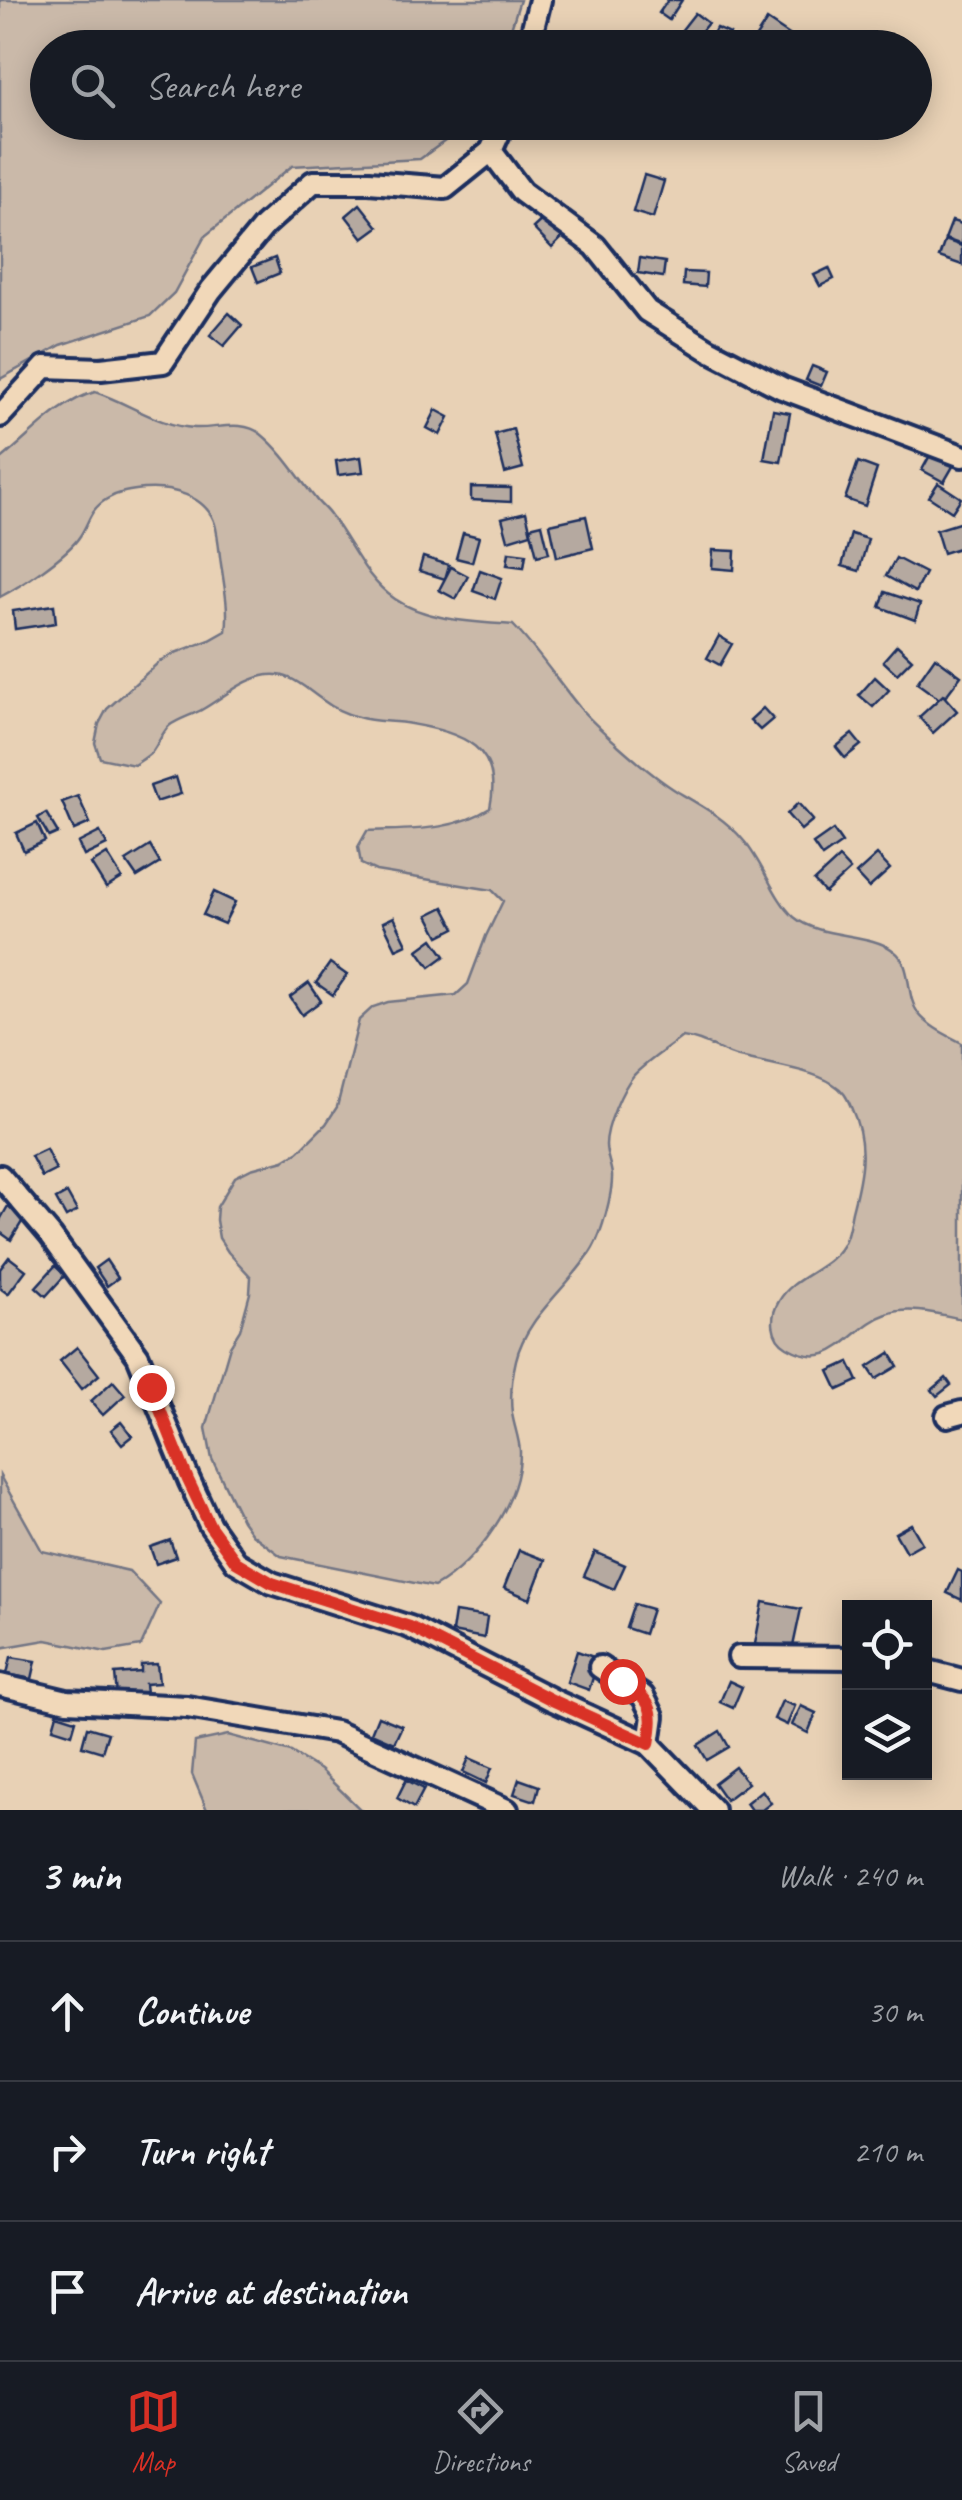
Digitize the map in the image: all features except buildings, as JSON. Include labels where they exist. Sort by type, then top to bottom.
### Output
[{"type":"street","points":[[532,30],[540,0]]},
{"type":"street","points":[[0,416],[44,367],[101,369],[163,362],[211,290],[264,226],[313,182],[445,188],[492,151],[497,140]]},
{"type":"street","points":[[492,151],[522,192],[595,246],[647,311],[709,350],[782,388],[962,456]]},
{"type":"street","points":[[0,1176],[51,1236],[138,1356],[210,1526],[236,1562],[272,1583],[410,1627],[552,1700],[649,1744],[713,1810]]},
{"type":"street","points":[[739,1656],[842,1658]]},
{"type":"street","points":[[600,1667],[643,1696],[653,1716],[649,1744]]},
{"type":"street","points":[[932,1672],[962,1680]]},
{"type":"street","points":[[0,1685],[67,1701],[188,1707],[336,1732],[507,1810]]},
{"type":"shaded area","points":[[0,0],[520,0],[510,30],[30,30],[30,140],[446,140],[420,159],[292,166],[205,236],[174,293],[150,316],[61,345],[0,379]]},
{"type":"shaded area","points":[[95,392],[181,426],[254,429],[283,457],[328,513],[384,591],[408,606],[436,616],[513,625],[603,731],[655,776],[737,833],[794,917],[817,929],[884,945],[900,957],[918,1013],[933,1027],[962,1043],[962,1319],[915,1311],[887,1314],[830,1352],[818,1355],[804,1354],[781,1343],[773,1326],[779,1301],[794,1284],[832,1258],[846,1237],[861,1171],[856,1121],[844,1094],[824,1079],[731,1055],[682,1037],[639,1070],[625,1089],[607,1137],[612,1182],[596,1241],[521,1344],[511,1394],[520,1451],[518,1470],[505,1510],[480,1547],[434,1587],[281,1556],[252,1534],[212,1459],[206,1428],[230,1346],[240,1330],[251,1277],[219,1238],[217,1207],[235,1177],[284,1160],[326,1124],[337,1107],[359,1020],[373,1007],[456,995],[468,984],[503,901],[492,890],[376,871],[361,864],[358,847],[367,831],[446,825],[490,808],[490,770],[475,746],[462,738],[430,728],[354,716],[296,681],[273,675],[247,682],[169,726],[152,752],[134,765],[100,758],[95,743],[107,709],[159,662],[226,631],[227,616],[215,524],[204,506],[186,495],[165,490],[129,491],[107,499],[65,552],[0,597],[0,460],[57,412]]},
{"type":"shaded area","points":[[0,1476],[42,1551],[129,1571],[160,1604],[141,1646],[106,1652],[46,1640],[0,1648]]},
{"type":"shaded area","points":[[228,1735],[291,1752],[320,1770],[361,1810],[207,1810],[192,1774],[195,1742]]},
{"type":"route","points":[[151,1387],[210,1526],[236,1562],[272,1583],[410,1627],[552,1700],[649,1744],[653,1716],[643,1696],[622,1681]]}]
